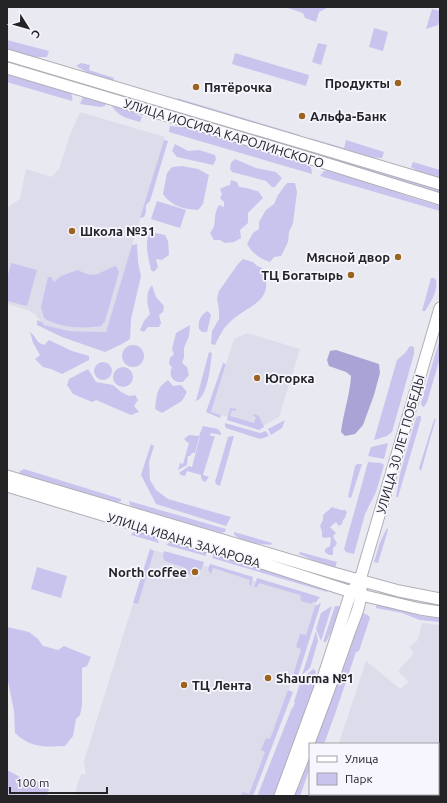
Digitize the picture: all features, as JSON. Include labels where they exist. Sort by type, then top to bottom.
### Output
[{"type":"main road","name":"УЛИЦА ИОСИФА КАРОЛИНСКОГО","points":[[7,55],[440,184]]},
{"type":"main road","name":"УЛИЦА ИОСИФА КАРОЛИНСКОГО","points":[[7,68],[440,199]]},
{"type":"main road","name":"УЛИЦА 30 ЛЕТ ПОБЕДЫ","points":[[288,796],[338,663],[356,593],[440,308]]},
{"type":"main road","name":"УЛИЦА ИВАНА ЗАХАРОВА","points":[[7,476],[360,580],[399,591],[440,599]]},
{"type":"main road","name":"УЛИЦА ИВАНА ЗАХАРОВА","points":[[7,486],[356,593],[420,610],[440,612]]},
{"type":"main road","name":"УЛИЦА 30 ЛЕТ ПОБЕДЫ","points":[[280,796],[356,593]]},
{"type":"shaded area","name":"Школа №31","points":[[80,112],[165,137],[106,332],[69,331],[44,325],[35,314],[28,310],[7,304],[7,208],[20,199],[26,169],[52,177],[59,169],[70,135]]},
{"type":"shaded area","name":"Югорка","points":[[247,333],[300,349],[279,417],[261,427],[211,412],[234,339]]},
{"type":"shaded area","points":[[336,350],[379,364],[380,373],[363,425],[355,434],[345,436],[341,432],[351,376],[346,372],[329,366],[327,360],[330,351]]},
{"type":"shaded area","points":[[150,549],[317,600],[282,710],[248,796],[74,796],[81,774],[86,775],[84,761]]},
{"type":"shaded area","points":[[422,623],[440,625],[440,796],[332,796],[439,795],[439,743],[339,743],[366,661],[400,689],[409,682],[398,671],[414,653],[409,647],[418,640]]},
{"type":"green space","points":[[285,7],[329,7],[319,12],[316,22],[305,18],[303,13]]},
{"type":"green space","points":[[432,9],[440,11],[438,25],[426,29]]},
{"type":"green space","points":[[374,28],[388,32],[383,51],[369,47]]},
{"type":"green space","points":[[7,40],[49,51],[47,57],[30,57],[7,49]]},
{"type":"green space","points":[[318,43],[327,45],[321,65],[312,62]]},
{"type":"green space","points":[[235,53],[309,75],[306,86],[232,64]]},
{"type":"green space","points":[[7,59],[110,90],[109,94],[7,63]]},
{"type":"green space","points":[[81,63],[90,65],[89,70],[114,78],[113,82],[92,75],[76,66]]},
{"type":"green space","points":[[7,73],[68,91],[72,95],[72,101],[7,82]]},
{"type":"green space","points":[[116,92],[440,188],[440,193],[115,96]]},
{"type":"green space","points":[[83,97],[106,102],[105,106],[100,107],[80,104]]},
{"type":"green space","points":[[177,98],[300,135],[296,137],[178,101]]},
{"type":"green space","points":[[111,104],[126,108],[142,117],[140,122],[119,114]]},
{"type":"green space","points":[[170,126],[187,128],[305,163],[311,167],[312,174],[169,132]]},
{"type":"green space","points":[[310,138],[344,148],[346,140],[384,152],[382,158],[367,157],[312,140]]},
{"type":"green space","points":[[164,140],[168,141],[150,201],[146,205],[144,217],[140,218]]},
{"type":"green space","points":[[175,144],[188,151],[199,150],[215,155],[216,159],[213,165],[177,157],[172,151]]},
{"type":"green space","points":[[235,159],[256,168],[276,172],[282,178],[275,187],[272,187],[266,181],[232,172],[230,169],[231,163]]},
{"type":"green space","points":[[413,162],[440,170],[440,179],[421,173],[411,167]]},
{"type":"green space","points":[[182,166],[198,169],[209,175],[203,204],[198,210],[174,205],[163,194],[167,173],[172,167]]},
{"type":"green space","points":[[328,170],[378,184],[401,194],[440,206],[440,211],[320,176],[324,171]]},
{"type":"green space","points":[[231,180],[237,182],[239,187],[258,191],[263,198],[248,213],[248,223],[240,230],[241,238],[234,242],[225,243],[220,240],[214,240],[210,233],[214,226],[219,205],[224,207],[224,202],[220,198],[222,194],[220,189],[230,185]]},
{"type":"green space","points":[[287,183],[295,183],[297,192],[293,223],[289,232],[288,242],[281,256],[274,257],[270,262],[257,255],[247,244],[253,233],[259,229],[259,222],[266,210],[274,204],[278,195]]},
{"type":"green space","points":[[157,201],[186,210],[180,228],[151,219]]},
{"type":"green space","points":[[150,232],[165,235],[168,241],[169,255],[162,260],[156,259],[158,267],[154,272],[151,270],[147,250],[147,241]]},
{"type":"green space","points":[[137,244],[138,262],[141,276],[131,319],[130,339],[105,352],[62,337],[37,325],[37,320],[42,322],[44,325],[69,331],[106,332],[132,245]]},
{"type":"green space","points":[[243,259],[253,262],[262,268],[266,279],[266,288],[259,301],[228,324],[221,333],[215,345],[211,344],[212,331],[219,319],[217,298],[219,291]]},
{"type":"green space","points":[[11,263],[37,270],[27,306],[7,301],[7,279]]},
{"type":"green space","points":[[116,266],[119,272],[105,321],[101,326],[64,326],[44,318],[41,307],[48,277],[51,277],[54,282],[61,276],[78,270],[94,275]]},
{"type":"green space","points":[[431,278],[436,280],[435,292],[425,311],[422,311]]},
{"type":"green space","points":[[152,285],[156,297],[164,306],[163,312],[159,315],[161,323],[159,327],[148,327],[144,332],[140,330],[144,321],[150,314],[147,303],[148,292]]},
{"type":"green space","points":[[208,311],[211,315],[207,332],[202,332],[199,329],[199,321],[201,316]]},
{"type":"green space","points":[[190,325],[189,336],[184,348],[182,363],[187,367],[189,375],[183,382],[179,382],[174,380],[171,376],[172,367],[169,364],[170,358],[174,354],[172,349],[176,333]]},
{"type":"green space","points":[[30,332],[41,344],[44,345],[49,340],[72,351],[89,356],[89,360],[62,374],[43,367],[35,359],[40,355],[33,343]]},
{"type":"green space","points":[[440,338],[440,358],[427,402],[424,407],[421,403]]},
{"type":"green space","points":[[133,345],[137,346],[143,352],[143,360],[137,366],[133,367],[129,366],[123,360],[122,356],[123,352],[129,346]]},
{"type":"green space","points":[[410,346],[414,347],[414,354],[392,432],[387,436],[374,440],[397,360]]},
{"type":"green space","points":[[209,352],[212,353],[206,389],[196,401]]},
{"type":"green space","points":[[103,362],[109,365],[112,371],[109,377],[103,380],[97,377],[94,371],[97,365]]},
{"type":"green space","points":[[223,363],[226,364],[211,412],[221,415],[220,418],[206,412]]},
{"type":"green space","points":[[119,367],[127,367],[133,373],[133,381],[127,387],[119,387],[113,381],[113,373]]},
{"type":"green space","points":[[88,369],[96,382],[113,385],[121,392],[129,396],[135,395],[138,400],[134,406],[139,412],[131,415],[96,400],[92,402],[73,394],[67,385],[69,379]]},
{"type":"green space","points":[[168,380],[173,386],[181,385],[187,392],[182,401],[162,413],[155,409],[157,396],[161,386]]},
{"type":"green space","points":[[230,408],[236,409],[236,411],[232,410],[230,416],[254,423],[256,417],[253,416],[253,414],[259,416],[264,427],[259,430],[227,420]]},
{"type":"green space","points":[[421,416],[421,419],[398,497],[396,497],[400,474],[416,418]]},
{"type":"green space","points":[[436,418],[421,471],[419,468],[434,420]]},
{"type":"green space","points":[[285,420],[282,428],[271,435],[268,429]]},
{"type":"green space","points":[[225,423],[260,433],[266,431],[269,436],[260,439],[226,428]]},
{"type":"green space","points":[[203,426],[218,429],[221,433],[221,435],[211,433],[210,436],[215,436],[203,475],[209,477],[205,482],[201,478],[201,475],[187,471],[185,476],[179,473],[189,466],[192,467],[200,437],[195,453],[188,456],[187,465],[178,470],[180,463],[183,464],[189,443],[184,439],[189,435],[199,436]]},
{"type":"green space","points":[[234,436],[220,486],[215,482],[228,437]]},
{"type":"green space","points":[[388,443],[384,459],[368,456],[371,447]]},
{"type":"green space","points":[[151,444],[154,446],[149,462],[150,480],[156,490],[168,499],[231,517],[226,526],[156,504],[141,475]]},
{"type":"green space","points":[[368,462],[381,463],[384,465],[376,492],[365,514],[354,554],[346,552],[344,549]]},
{"type":"green space","points":[[357,464],[362,464],[351,498],[348,497],[355,466]]},
{"type":"green space","points":[[24,469],[121,499],[121,501],[115,503],[19,474],[20,471]]},
{"type":"green space","points":[[129,501],[226,529],[225,532],[221,533],[135,508],[130,505]]},
{"type":"green space","points":[[332,507],[345,510],[347,512],[342,524],[339,526],[336,522],[330,527],[336,533],[333,536],[337,544],[333,548],[333,555],[329,555],[325,552],[325,549],[330,546],[331,538],[322,537],[320,526],[323,520],[323,515]]},
{"type":"green space","points":[[387,528],[388,530],[378,563],[374,562],[380,542]]},
{"type":"green space","points":[[135,530],[152,535],[159,543],[131,535]]},
{"type":"green space","points":[[234,532],[272,543],[271,545],[246,541],[237,537]]},
{"type":"green space","points":[[173,540],[206,552],[206,556],[166,545]]},
{"type":"green space","points":[[150,549],[154,551],[138,604],[133,603]]},
{"type":"green space","points":[[164,551],[204,562],[201,570],[195,568],[193,576],[185,573],[186,568],[165,561],[163,557]]},
{"type":"green space","points":[[300,552],[337,562],[335,568],[299,554]]},
{"type":"green space","points":[[218,554],[328,590],[327,592],[212,558],[214,555]]},
{"type":"green space","points":[[210,564],[253,577],[251,586],[249,584],[250,580],[213,568],[211,574],[208,569]]},
{"type":"green space","points":[[37,567],[67,576],[61,598],[31,589]]},
{"type":"green space","points":[[257,578],[320,597],[316,602],[311,604],[301,601],[300,595],[259,583],[257,587],[254,587]]},
{"type":"green space","points":[[321,603],[295,685],[292,684],[294,680],[292,679],[301,649],[296,647],[300,634],[306,635],[315,606]]},
{"type":"green space","points":[[376,604],[421,616],[440,618],[440,622],[420,620],[402,613],[376,608]]},
{"type":"green space","points":[[332,606],[321,641],[316,629],[321,613]]},
{"type":"green space","points":[[335,606],[341,606],[326,642],[323,642]]},
{"type":"green space","points":[[362,613],[368,615],[370,618],[359,651],[356,652],[324,743],[314,743],[336,681],[345,664]]},
{"type":"green space","points":[[7,627],[29,632],[38,639],[43,646],[58,650],[64,646],[91,657],[87,666],[82,668],[82,705],[80,715],[76,719],[73,736],[65,746],[38,746],[26,742],[15,733],[14,711],[7,676]]},
{"type":"green space","points":[[316,631],[318,641],[310,668],[302,675]]},
{"type":"green space","points":[[313,669],[316,671],[313,691],[274,796],[259,796],[258,794],[293,708],[301,680]]},
{"type":"green space","points":[[288,690],[293,692],[253,796],[240,796],[243,792],[249,794],[265,752],[261,750],[266,738],[270,739]]},
{"type":"green space","points":[[309,757],[309,771],[300,796],[294,796]]},
{"type":"green space","points":[[7,770],[24,779],[48,783],[50,785],[47,796],[7,796]]},
{"type":"place","name":"Продукты","points":[[398,83]]},
{"type":"place","name":"Пятёрочка","points":[[196,87]]},
{"type":"place","name":"Альфа-Банк","points":[[302,116]]},
{"type":"place","name":"Школа №31","points":[[72,231]]},
{"type":"place","name":"Мясной двор","points":[[398,257]]},
{"type":"place","name":"ТЦ Богатырь","points":[[351,275]]},
{"type":"place","name":"Югорка","points":[[257,378]]},
{"type":"place","name":"North coffee","points":[[195,572]]},
{"type":"place","name":"Shaurma №1","points":[[268,678]]},
{"type":"place","name":"ТЦ Лента","points":[[184,685]]}]
